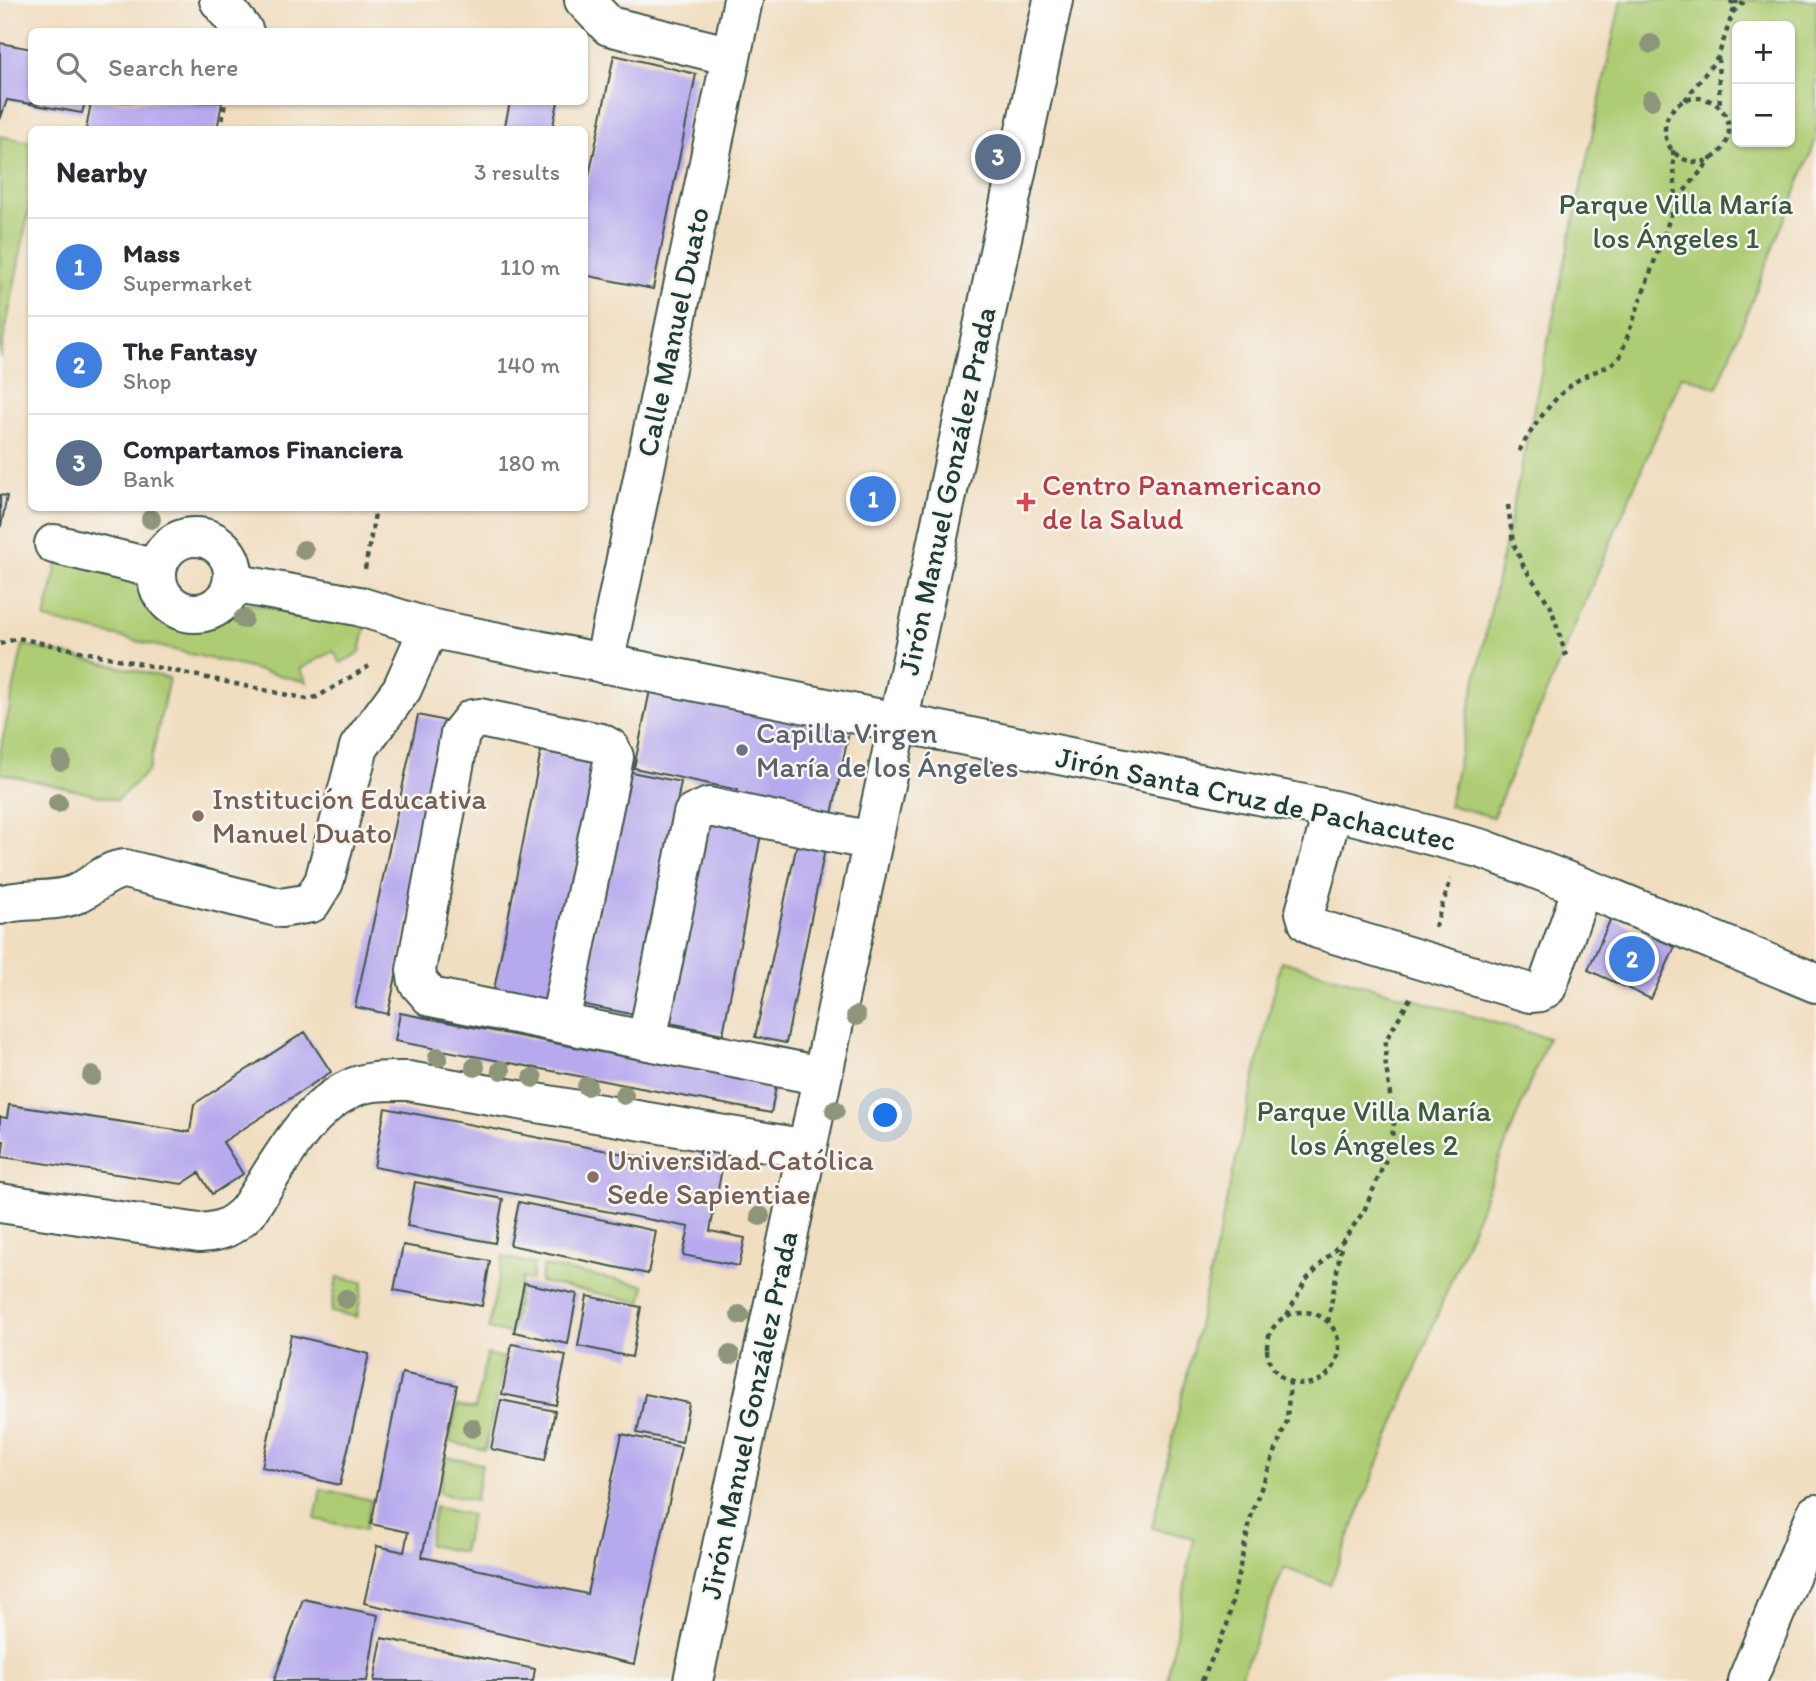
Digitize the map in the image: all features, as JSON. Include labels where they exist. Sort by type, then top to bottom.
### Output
[{"type":"street","points":[[219,0],[241,28]]},
{"type":"street","points":[[584,0],[609,26],[731,56]]},
{"type":"street","name":"Calle Manuel Duato","points":[[604,664],[743,0]]},
{"type":"street","name":"Jirón Manuel González Prada","points":[[692,1681],[1053,0]]},
{"type":"street","points":[[202,538],[213,542],[230,560],[232,583],[219,605],[194,614],[170,604],[162,594],[157,569],[169,547],[179,540],[202,538]]},
{"type":"street","points":[[54,544],[157,569]]},
{"type":"street","name":"Jirón Santa Cruz de Pachacutec","points":[[232,583],[373,611],[429,628],[1333,810],[1463,842],[1816,983]]},
{"type":"street","points":[[0,905],[19,901],[53,901],[74,895],[110,873],[125,869],[281,908],[311,903],[324,882],[359,747],[401,689],[429,628]]},
{"type":"street","points":[[560,1022],[614,757],[601,743],[481,718],[472,719],[460,734],[416,970],[418,982],[431,997],[822,1076]]},
{"type":"street","points":[[647,1040],[693,814],[709,807],[872,841]]},
{"type":"street","points":[[1333,810],[1305,912],[1308,922],[1318,929],[1530,993],[1540,992],[1547,986],[1582,888]]},
{"type":"street","points":[[0,1202],[199,1233],[217,1233],[235,1225],[247,1212],[313,1116],[352,1088],[381,1081],[408,1081],[807,1149]]},
{"type":"street","points":[[1747,1681],[1816,1514]]},
{"type":"path","points":[[1676,201],[1672,150],[1665,136],[1667,119],[1717,57],[1734,11],[1734,0]]},
{"type":"path","points":[[1734,11],[1746,0]]},
{"type":"path","points":[[1717,57],[1720,108]]},
{"type":"path","points":[[1519,451],[1554,400],[1577,381],[1612,365],[1620,357],[1676,201],[1725,145],[1729,135],[1726,116],[1720,108],[1703,99],[1684,100]]},
{"type":"path","points":[[221,126],[224,105]]},
{"type":"path","points":[[1672,150],[1691,162],[1712,158]]},
{"type":"path","points":[[1507,505],[1513,543],[1524,567],[1551,607],[1566,656]]},
{"type":"path","points":[[0,645],[18,638],[307,699],[317,697],[375,663],[382,656],[373,611],[376,511]]},
{"type":"path","points":[[1287,1315],[1309,1312],[1335,1329],[1339,1350],[1331,1371],[1312,1383],[1290,1382],[1273,1367],[1267,1344],[1270,1332],[1287,1315],[1306,1280],[1342,1242],[1364,1211],[1390,1150],[1395,1123],[1385,1059],[1386,1040],[1398,1014],[1414,992],[1463,842]]},
{"type":"path","points":[[1328,1322],[1342,1242]]},
{"type":"path","points":[[1202,1681],[1227,1625],[1252,1512],[1287,1422],[1290,1382]]},
{"type":"green space","name":"Parque Villa María los Ángeles 1","points":[[1621,0],[1816,0],[1816,140],[1717,388],[1682,375],[1493,817],[1449,805]]},
{"type":"green space","points":[[0,136],[28,141],[28,214],[0,358]]},
{"type":"green space","points":[[58,560],[142,577],[148,595],[157,609],[180,625],[209,623],[236,601],[366,624],[360,652],[341,663],[333,651],[300,669],[307,682],[45,619]]},
{"type":"green space","points":[[23,645],[169,678],[149,770],[117,800],[0,773],[0,752]]},
{"type":"green space","name":"Parque Villa María los Ángeles 2","points":[[1281,961],[1548,1038],[1330,1584],[1284,1568],[1239,1681],[1167,1681],[1194,1538],[1152,1528]]},
{"type":"green space","points":[[503,1257],[534,1264],[531,1280],[522,1278],[511,1334],[488,1329]]},
{"type":"green space","points":[[543,1266],[645,1285],[641,1302],[540,1282]]},
{"type":"green space","points":[[337,1277],[363,1282],[357,1317],[331,1312]]},
{"type":"green space","points":[[487,1354],[505,1358],[485,1450],[449,1442],[457,1406],[475,1409]]},
{"type":"green space","points":[[446,1457],[482,1464],[475,1501],[439,1493]]},
{"type":"green space","points":[[321,1489],[371,1500],[365,1530],[315,1519]]},
{"type":"green space","points":[[435,1507],[471,1515],[463,1552],[428,1545]]},
{"type":"building","points":[[0,43],[28,48],[28,104],[7,100],[0,120]]},
{"type":"building","points":[[614,55],[696,74],[653,289],[588,276],[588,181]]},
{"type":"building","points":[[36,105],[84,105],[82,113]]},
{"type":"building","points":[[90,105],[221,105],[218,126],[87,126]]},
{"type":"building","points":[[509,105],[557,105],[553,126],[505,126]]},
{"type":"building","points":[[0,495],[7,496],[1,526],[0,526]]},
{"type":"building","name":"Capilla Virgen María de los Ángeles","points":[[650,690],[849,732],[831,819],[737,799],[738,790],[634,768]]},
{"type":"building","points":[[418,715],[450,722],[388,1014],[355,1007]]},
{"type":"building","points":[[541,751],[596,762],[550,1001],[494,990]]},
{"type":"building","points":[[626,771],[681,782],[636,1015],[581,1004]]},
{"type":"building","points":[[708,819],[762,829],[723,1034],[670,1023]]},
{"type":"building","points":[[797,844],[825,849],[786,1043],[755,1037]]},
{"type":"building","points":[[1611,918],[1675,947],[1651,999],[1588,970]]},
{"type":"building","points":[[400,1013],[729,1077],[732,1068],[778,1076],[771,1113],[395,1041]]},
{"type":"building","points":[[305,1032],[331,1072],[223,1142],[243,1174],[212,1194],[199,1173],[182,1184],[2,1157],[4,1141],[0,1141],[0,1117],[7,1118],[9,1105],[190,1132],[194,1104]]},
{"type":"building","points":[[385,1108],[696,1168],[700,1147],[725,1153],[710,1231],[745,1238],[739,1266],[683,1255],[689,1227],[374,1167]]},
{"type":"building","points":[[415,1182],[503,1199],[495,1243],[407,1226]]},
{"type":"building","points":[[519,1202],[656,1231],[648,1274],[510,1245]]},
{"type":"building","points":[[403,1245],[490,1261],[482,1306],[394,1290]]},
{"type":"building","points":[[524,1283],[577,1294],[568,1344],[514,1332]]},
{"type":"building","points":[[587,1296],[641,1307],[632,1357],[578,1346]]},
{"type":"building","points":[[291,1335],[369,1354],[340,1485],[262,1467]]},
{"type":"building","points":[[512,1344],[566,1355],[556,1405],[502,1394]]},
{"type":"building","points":[[402,1373],[457,1385],[422,1557],[587,1594],[622,1434],[681,1447],[634,1664],[364,1603],[377,1546],[404,1552],[408,1532],[371,1524]]},
{"type":"building","points":[[645,1394],[689,1403],[682,1442],[637,1433]]},
{"type":"building","points":[[501,1400],[555,1411],[545,1460],[491,1449]]},
{"type":"building","points":[[303,1599],[378,1615],[367,1681],[274,1681]]},
{"type":"building","points":[[382,1638],[535,1669],[533,1681],[374,1681]]},
{"type":"place","name":"Compartamos Financiera","points":[[998,157]]},
{"type":"place","name":"Mass","points":[[873,499]]},
{"type":"place","name":"Centro Panamericano de la Salud","points":[[1026,502]]},
{"type":"place","name":"Capilla Virgen María de los Ángeles","points":[[742,750]]},
{"type":"place","name":"Institución Educativa Manuel Duato","points":[[198,816]]},
{"type":"place","name":"The Fantasy","points":[[1632,959]]},
{"type":"place","name":"Universidad Católica Sede Sapientiae","points":[[593,1177]]}]
